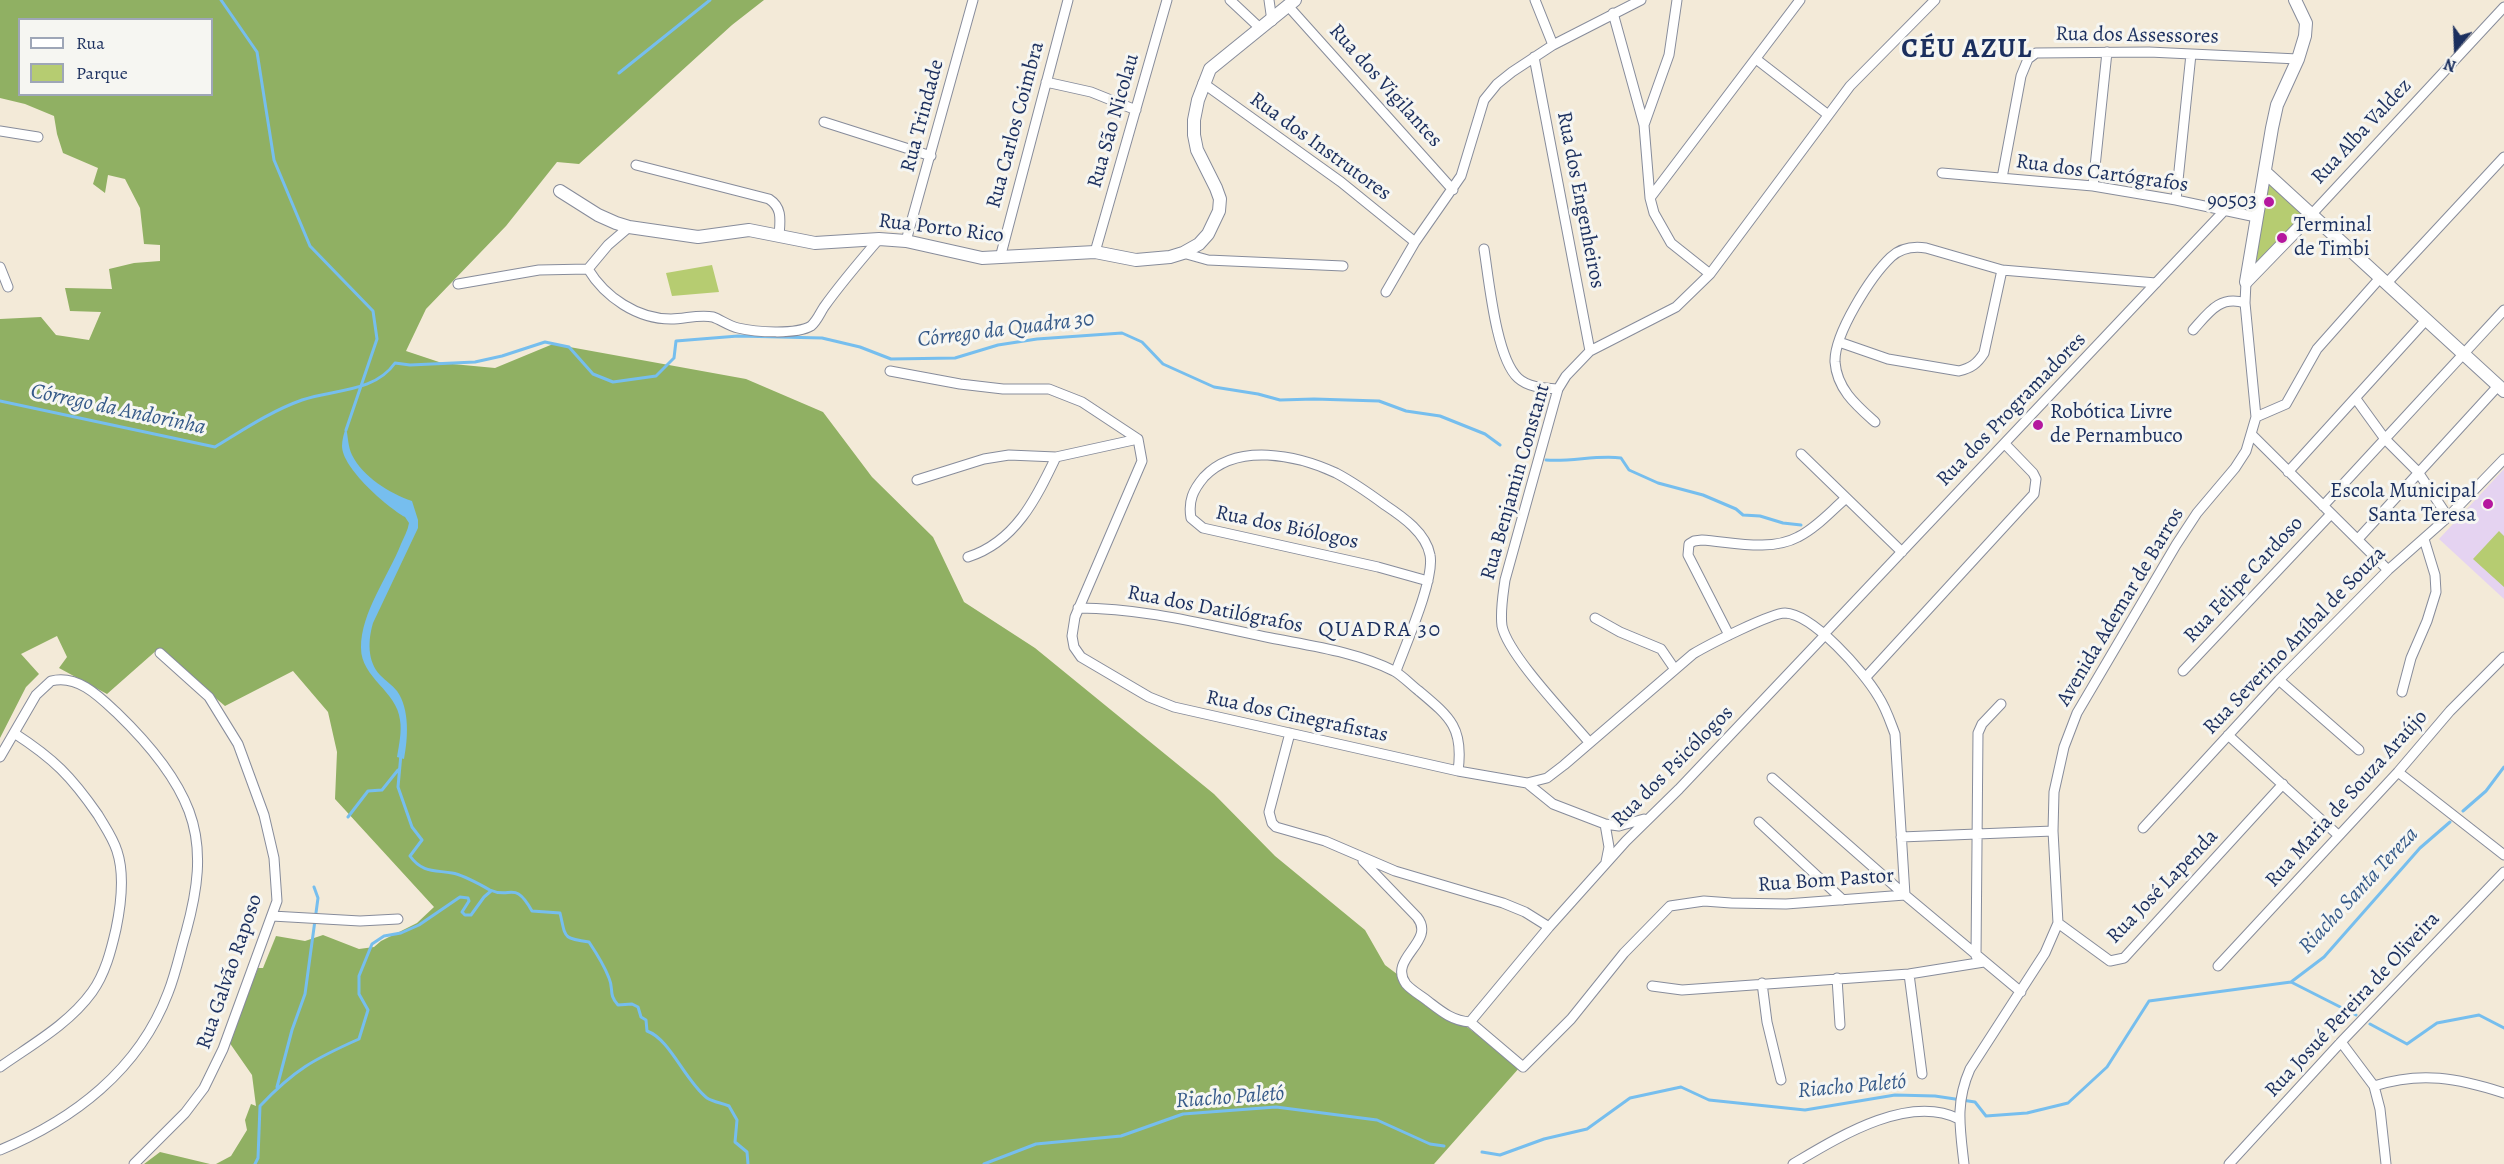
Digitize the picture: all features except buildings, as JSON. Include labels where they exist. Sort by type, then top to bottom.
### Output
[{"type":"street","name":"Rua Trindade","points":[[906,241],[973,0]]},
{"type":"street","name":"Rua Carlos Coimbra","points":[[1000,258],[1068,0]]},
{"type":"street","name":"Rua São Nicolau","points":[[1095,252],[1167,0]]},
{"type":"street","points":[[1230,0],[1261,29]]},
{"type":"street","points":[[1269,0],[1272,21]]},
{"type":"street","points":[[1535,0],[1553,45]]},
{"type":"street","points":[[1386,292],[1414,242],[1453,190],[1467,162],[1484,100],[1512,72],[1534,57],[1641,0]]},
{"type":"street","points":[[1644,125],[1668,55],[1677,0]]},
{"type":"street","points":[[1650,198],[1800,0]]},
{"type":"street","name":"Rua Benjamin Constant","points":[[1589,742],[1509,646],[1502,626],[1505,580],[1558,389],[1578,362],[1590,351],[1676,307],[1710,274],[1827,114],[1870,63],[1935,0]]},
{"type":"street","points":[[2246,282],[2277,105],[2298,59],[2306,22],[2295,0]]},
{"type":"street","name":"Rua Porto Rico","points":[[560,191],[598,215],[629,227],[698,237],[748,230],[815,243],[879,239],[906,241],[964,255],[1000,258],[1095,252],[1136,260],[1170,257],[1199,244],[1208,234],[1220,211],[1218,194],[1197,150],[1194,135],[1194,120],[1203,83],[1210,69],[1292,3]]},
{"type":"street","name":"Rua dos Vigilantes","points":[[1292,3],[1453,190]]},
{"type":"street","name":"Rua Alba Valdez","points":[[2246,282],[2504,7]]},
{"type":"street","points":[[1613,13],[1644,125],[1650,198],[1658,221],[1671,243],[1710,274]]},
{"type":"street","points":[[2093,186],[2107,52]]},
{"type":"street","name":"Rua dos Assessores","points":[[2002,178],[2021,76],[2028,59],[2036,53],[2107,52],[2298,59]]},
{"type":"street","points":[[2176,200],[2191,54]]},
{"type":"street","name":"Rua dos Engenheiros","points":[[1534,57],[1590,351]]},
{"type":"street","points":[[1756,59],[1827,114]]},
{"type":"street","points":[[1046,82],[1092,92],[1136,110]]},
{"type":"street","name":"Rua dos Instrutores","points":[[1203,83],[1341,182],[1414,242]]},
{"type":"street","points":[[824,122],[931,156]]},
{"type":"street","points":[[0,131],[38,137]]},
{"type":"street","points":[[2256,417],[2286,404],[2317,349],[2504,157]]},
{"type":"street","points":[[636,165],[769,199],[777,204],[780,236]]},
{"type":"street","points":[[2265,172],[2501,388],[2418,472],[2358,539]]},
{"type":"street","name":"Rua dos Cartógrafos","points":[[1942,173],[2093,186],[2256,217]]},
{"type":"street","name":"Rua dos Programadores","points":[[1825,634],[2223,212]]},
{"type":"street","points":[[458,284],[538,270],[588,269],[608,245],[629,227]]},
{"type":"street","points":[[588,269],[610,297],[643,313],[671,319],[712,317],[738,328],[758,331],[792,331],[809,327],[814,323],[822,309],[879,239]]},
{"type":"street","points":[[1875,422],[1850,399],[1841,384],[1835,360],[1839,342],[1848,322],[1871,282],[1892,257],[1904,249],[1914,246],[1926,248],[2002,270],[2156,283]]},
{"type":"street","points":[[1484,249],[1497,326],[1510,369],[1520,380],[1531,386],[1558,389]]},
{"type":"street","name":"Rua Porto Rico","points":[[1183,253],[1217,260],[1343,266]]},
{"type":"street","points":[[0,267],[8,287]]},
{"type":"street","points":[[1839,342],[1888,359],[1959,371],[1977,364],[1984,353],[2002,270]]},
{"type":"street","name":"Avenida Ademar de Barros","points":[[1959,1119],[1960,1098],[1970,1069],[2045,953],[2058,923],[2053,831],[2054,792],[2064,747],[2077,713],[2176,545],[2197,513],[2235,468],[2252,435],[2256,417],[2246,282]]},
{"type":"street","points":[[2193,330],[2226,300],[2246,303]]},
{"type":"street","points":[[2323,506],[2504,310]]},
{"type":"street","points":[[2288,472],[2426,320]]},
{"type":"street","points":[[890,371],[960,384],[1003,389],[1049,389],[1082,402],[1138,439],[1142,461],[1078,608]]},
{"type":"street","points":[[2356,399],[2385,439],[2418,472],[2448,517]]},
{"type":"street","points":[[2252,435],[2388,570]]},
{"type":"street","points":[[917,480],[984,459],[1009,455],[1056,457],[1138,439]]},
{"type":"street","points":[[1527,783],[1547,778],[1674,668],[1701,649],[1782,614],[1794,615],[1825,634],[1866,677],[2034,494],[2036,479],[2033,473],[2005,444]]},
{"type":"street","points":[[1801,454],[1902,552]]},
{"type":"street","name":"Rua dos Biólogos","points":[[1396,671],[1428,580],[1431,556],[1425,540],[1412,526],[1363,489],[1337,474],[1312,464],[1250,455],[1228,459],[1212,469],[1198,484],[1190,498],[1191,518],[1209,531],[1359,562],[1428,580]]},
{"type":"street","points":[[968,557],[982,553],[1005,538],[1042,487],[1056,457]]},
{"type":"street","name":"Rua Severino Aníbal de Souza","points":[[2143,828],[2279,680],[2388,570],[2448,517],[2504,459]]},
{"type":"street","points":[[1729,635],[1688,555],[1689,544],[1702,540],[1770,544],[1797,538],[1816,525],[1845,499]]},
{"type":"street","name":"Rua Felipe Cardoso","points":[[2183,671],[2331,513]]},
{"type":"street","points":[[2402,692],[2411,658],[2427,621],[2436,592],[2435,575],[2424,539]]},
{"type":"street","name":"Rua dos Datilógrafos","points":[[1078,608],[1119,609],[1165,616],[1330,650],[1396,671],[1451,721],[1458,734],[1461,749],[1458,771]]},
{"type":"street","name":"Rua dos Cinegrafistas","points":[[1078,608],[1072,636],[1074,647],[1081,657],[1149,697],[1174,707],[1458,771],[1527,783],[1553,804],[1605,824]]},
{"type":"street","points":[[1595,618],[1620,632],[1661,649],[1674,668]]},
{"type":"street","name":"Rua dos Psicólogos","points":[[1470,1022],[1605,864],[1825,634]]},
{"type":"street","name":"Rua Galvão Raposo","points":[[134,1164],[185,1113],[204,1088],[223,1048],[277,901],[274,858],[264,815],[238,744],[209,697],[160,653]]},
{"type":"street","name":"Rua Maria de Souza Araújo","points":[[2218,966],[2398,772],[2450,711],[2504,657]]},
{"type":"street","name":"Rua Bom Pastor","points":[[1470,1022],[1523,1066],[1571,1019],[1624,953],[1670,906],[1704,901],[1758,904],[1905,895],[1895,734],[1882,704],[1866,677]]},
{"type":"street","points":[[0,757],[36,695],[51,681],[68,680],[96,692],[133,728],[173,781],[189,810],[195,831],[199,862],[194,903],[168,994],[139,1047],[121,1070],[97,1094],[69,1116],[0,1150]]},
{"type":"street","points":[[2279,680],[2359,750]]},
{"type":"street","points":[[1980,959],[1978,733],[1982,724],[2001,704]]},
{"type":"street","points":[[0,1067],[58,1026],[93,992],[113,944],[121,881],[120,865],[112,840],[75,783],[57,764],[14,733]]},
{"type":"street","points":[[1290,733],[1269,812],[1272,823],[1276,827],[1325,841],[1359,857],[1439,885],[1503,903],[1525,912],[1549,927]]},
{"type":"street","points":[[2228,735],[2338,835]]},
{"type":"street","points":[[2398,772],[2504,855]]},
{"type":"street","points":[[1772,778],[1905,895],[2021,992]]},
{"type":"street","name":"Rua José Lapenda","points":[[2058,923],[2110,961],[2124,958],[2283,784]]},
{"type":"street","points":[[1605,864],[1609,847],[1605,824],[1619,826],[1649,816]]},
{"type":"street","points":[[1759,822],[1843,900]]},
{"type":"street","points":[[1901,837],[2053,831]]},
{"type":"street","points":[[1359,857],[1417,917],[1422,926],[1421,938],[1403,962],[1402,974],[1407,986],[1449,1017],[1470,1022]]},
{"type":"street","name":"Rua Josué Pereira de Oliveira","points":[[2229,1164],[2341,1042],[2504,872]]},
{"type":"street","points":[[272,916],[360,921],[398,919]]},
{"type":"street","points":[[1652,986],[1682,990],[1762,982],[1909,974],[1980,959]]},
{"type":"street","points":[[1909,974],[1922,1074]]},
{"type":"street","points":[[1837,978],[1840,1025]]},
{"type":"street","points":[[1762,982],[1767,1022],[1781,1080]]},
{"type":"street","points":[[2341,1042],[2374,1086],[2380,1109],[2386,1164]]},
{"type":"street","points":[[2374,1086],[2415,1076],[2455,1080],[2504,1093]]},
{"type":"street","points":[[1793,1164],[1806,1160],[1851,1132],[1902,1113],[1936,1111],[1959,1119],[1964,1164]]},
{"type":"shaded area","name":"Escola Municipal Santa Teresa","points":[[2504,469],[2504,599],[2439,539]]},
{"type":"green space","points":[[0,0],[764,0],[732,25],[579,164],[557,162],[506,226],[426,309],[406,351],[442,363],[495,368],[553,344],[746,379],[823,412],[872,477],[933,537],[964,602],[1035,648],[1214,794],[1275,856],[1365,930],[1385,965],[1520,1067],[1434,1164],[216,1164],[231,1156],[247,1130],[245,1120],[251,1104],[256,1106],[252,1075],[229,1042],[258,968],[263,968],[276,936],[305,941],[323,935],[359,949],[374,947],[381,941],[417,923],[434,907],[335,799],[337,752],[328,712],[293,671],[225,706],[158,649],[107,694],[59,668],[67,657],[57,636],[21,654],[39,674],[26,687],[0,738],[0,319],[41,317],[56,335],[89,340],[101,312],[70,311],[65,288],[112,289],[109,269],[134,263],[160,261],[160,245],[144,244],[140,208],[125,179],[108,175],[105,193],[93,184],[98,168],[63,153],[54,116],[25,104],[0,98]]},
{"type":"green space","points":[[2265,172],[2311,215],[2246,282]]},
{"type":"green space","points":[[712,265],[719,292],[672,296],[666,273]]},
{"type":"green space","points":[[2499,531],[2504,536],[2504,587],[2473,559]]},
{"type":"green space","points":[[160,1152],[210,1164],[144,1164]]},
{"type":"water","points":[[346,427],[350,449],[357,463],[378,483],[394,494],[412,501],[418,520],[418,528],[373,623],[370,636],[373,663],[380,675],[397,691],[404,706],[407,733],[404,759],[397,757],[401,729],[397,710],[393,701],[367,668],[361,648],[365,621],[409,523],[405,517],[367,486],[349,465],[342,446]]},
{"type":"waterway","points":[[221,0],[257,52],[274,160],[310,246],[373,311],[377,339],[346,430]]},
{"type":"waterway","points":[[619,73],[710,0]]},
{"type":"waterway","name":"Córrego da Quadra 30","points":[[0,401],[215,447],[257,421],[291,404],[314,396],[352,389],[376,380],[395,363],[410,365],[475,362],[545,342],[569,347],[593,374],[613,382],[656,376],[674,358],[676,341],[738,336],[822,338],[860,347],[891,359],[955,358],[998,345],[1037,339],[1122,333],[1142,342],[1163,364],[1214,387],[1280,400],[1379,401],[1406,411],[1440,416],[1485,434],[1500,445]]},
{"type":"waterway","name":"Córrego da Quadra 30","points":[[1546,460],[1621,458],[1629,470],[1658,483],[1703,495],[1736,509],[1743,515],[1760,516],[1783,523],[1801,525]]},
{"type":"waterway","points":[[401,754],[398,787],[412,827],[422,840],[410,856],[419,865],[429,870],[452,873],[497,892],[516,893],[526,901],[532,911],[560,913],[567,935],[570,938],[589,942],[595,951],[607,973],[613,998],[618,1005],[632,1004],[638,1007],[641,1017],[646,1020],[647,1031],[663,1042],[699,1091],[707,1098],[729,1106],[737,1120],[735,1142],[747,1152],[748,1164]]},
{"type":"waterway","name":"Riacho Santa Tereza","points":[[2463,811],[2486,791],[2504,767]]},
{"type":"waterway","points":[[348,817],[368,791],[382,790],[398,770]]},
{"type":"waterway","name":"Riacho Santa Tereza","points":[[2291,982],[2324,957],[2420,848],[2450,822]]},
{"type":"waterway","points":[[277,1087],[292,1030],[305,994],[318,898],[314,887]]},
{"type":"waterway","points":[[255,1164],[258,1158],[260,1106],[294,1074],[329,1053],[359,1039],[368,1010],[359,994],[359,976],[372,944],[384,936],[401,933],[419,925],[460,897],[468,898],[469,901],[462,912],[465,915],[471,915],[491,891]]},
{"type":"waterway","name":"Riacho Paletó","points":[[1482,1152],[1500,1155],[1544,1139],[1587,1129],[1630,1098],[1681,1087],[1709,1100],[1805,1110],[1895,1095],[1935,1096],[1975,1102],[1986,1116],[2027,1113],[2068,1103],[2107,1067],[2149,1001],[2291,982],[2356,1015]]},
{"type":"waterway","name":"Riacho Paletó","points":[[2370,1024],[2407,1044],[2437,1023],[2479,1015],[2504,1028]]},
{"type":"waterway","name":"Riacho Paletó","points":[[984,1164],[1036,1144],[1121,1136],[1183,1114],[1276,1107],[1377,1120],[1430,1144],[1444,1146]]},
{"type":"place","name":"90503","points":[[2269,202]]},
{"type":"place","name":"Terminal de Timbi","points":[[2282,238]]},
{"type":"place","name":"Robótica Livre de Pernambuco","points":[[2038,425]]},
{"type":"place","name":"Escola Municipal Santa Teresa","points":[[2488,504]]},
{"type":"district","name":"CÉU AZUL","points":[[1967,50]]},
{"type":"district","name":"QUADRA 30","points":[[1380,631]]},
{"type":"water label","name":"Córrego da Andorinha","points":[[118,410]]}]
